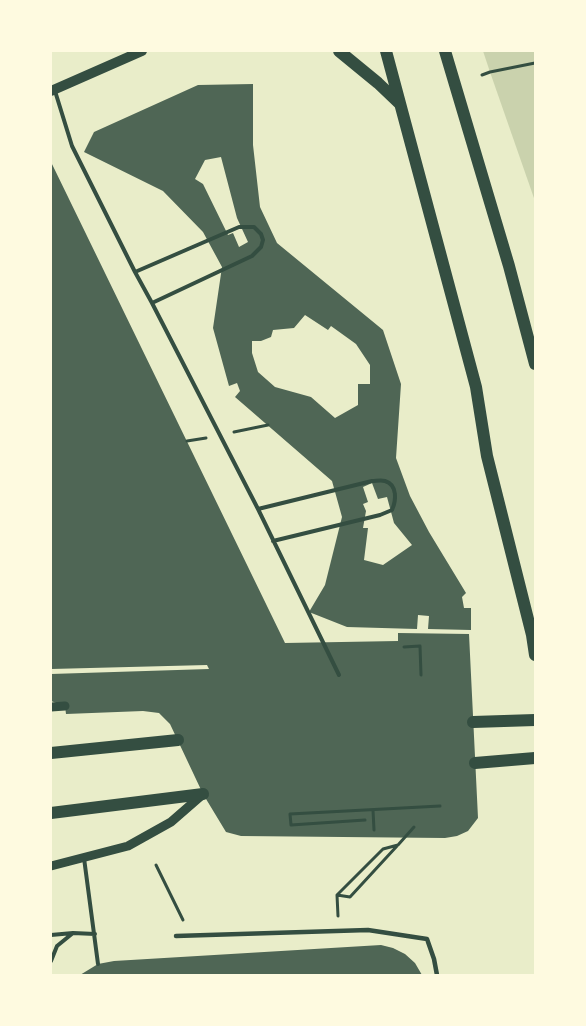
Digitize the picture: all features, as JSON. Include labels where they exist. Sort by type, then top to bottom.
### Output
[{"type":"main road","points":[[53,91],[142,51]]},
{"type":"main road","points":[[340,51],[400,104]]},
{"type":"main road","points":[[386,51],[476,386],[487,456],[532,635],[535,655]]},
{"type":"main road","points":[[445,51],[509,266],[535,364]]},
{"type":"main road","points":[[473,722],[535,720]]},
{"type":"main road","points":[[51,753],[178,740]]},
{"type":"main road","points":[[475,763],[535,758]]},
{"type":"main road","points":[[51,813],[203,794]]},
{"type":"street","points":[[51,707],[65,706]]},
{"type":"street","points":[[51,866],[128,846],[171,822],[203,794]]},
{"type":"street","points":[[176,936],[368,930],[427,939],[437,975]]},
{"type":"lane","points":[[53,91],[72,146],[258,509],[339,675]]},
{"type":"lane","points":[[135,272],[240,227],[254,228],[261,234],[263,240],[261,248],[252,256],[152,303]]},
{"type":"lane","points":[[258,509],[372,481],[386,481],[392,485],[396,496],[392,510],[380,515],[273,541]]},
{"type":"lane","points":[[84,858],[98,964]]},
{"type":"lane","points":[[51,961],[57,946],[73,933]]},
{"type":"lane","points":[[51,935],[95,934]]},
{"type":"path","points":[[482,75],[535,63]]},
{"type":"path","points":[[404,647],[420,646],[421,675]]},
{"type":"path","points":[[365,820],[291,825],[290,814],[440,806]]},
{"type":"path","points":[[372,810],[374,830]]},
{"type":"path","points":[[336,895],[350,897],[414,827]]},
{"type":"path","points":[[336,895],[383,849],[398,845]]},
{"type":"path","points":[[156,865],[190,935]]},
{"type":"path","points":[[336,895],[339,931]]},
{"type":"green space","points":[[483,51],[535,51],[535,201],[490,72]]},
{"type":"building","points":[[253,84],[253,145],[260,207],[277,243],[383,330],[401,384],[396,458],[410,496],[429,532],[466,593],[462,597],[464,608],[471,608],[471,630],[428,629],[429,616],[418,615],[417,629],[347,627],[309,612],[325,585],[342,517],[332,481],[235,397],[240,391],[237,383],[229,386],[213,328],[222,267],[203,232],[163,191],[84,152],[94,132],[198,85]],"holes":[[[221,157],[237,218],[248,242],[239,247],[233,233],[228,235],[203,184],[195,179],[205,160]],[[305,315],[328,330],[331,326],[356,344],[370,365],[370,384],[358,384],[358,405],[335,418],[311,397],[275,387],[258,372],[252,353],[252,341],[261,341],[271,337],[273,330],[294,328]],[[372,483],[378,499],[387,497],[394,523],[412,545],[383,565],[364,560],[368,528],[363,528],[366,511],[363,504],[368,502],[363,487]]]},
{"type":"building","points":[[51,162],[285,643],[398,641],[398,633],[469,634],[478,818],[468,831],[457,836],[445,838],[241,836],[226,832],[203,794],[170,724],[159,713],[143,711],[66,714],[65,706],[51,701],[51,674],[209,669],[207,665],[51,669]]},
{"type":"building","points":[[381,945],[405,954],[415,963],[422,975],[80,975],[98,964],[114,961]]}]
